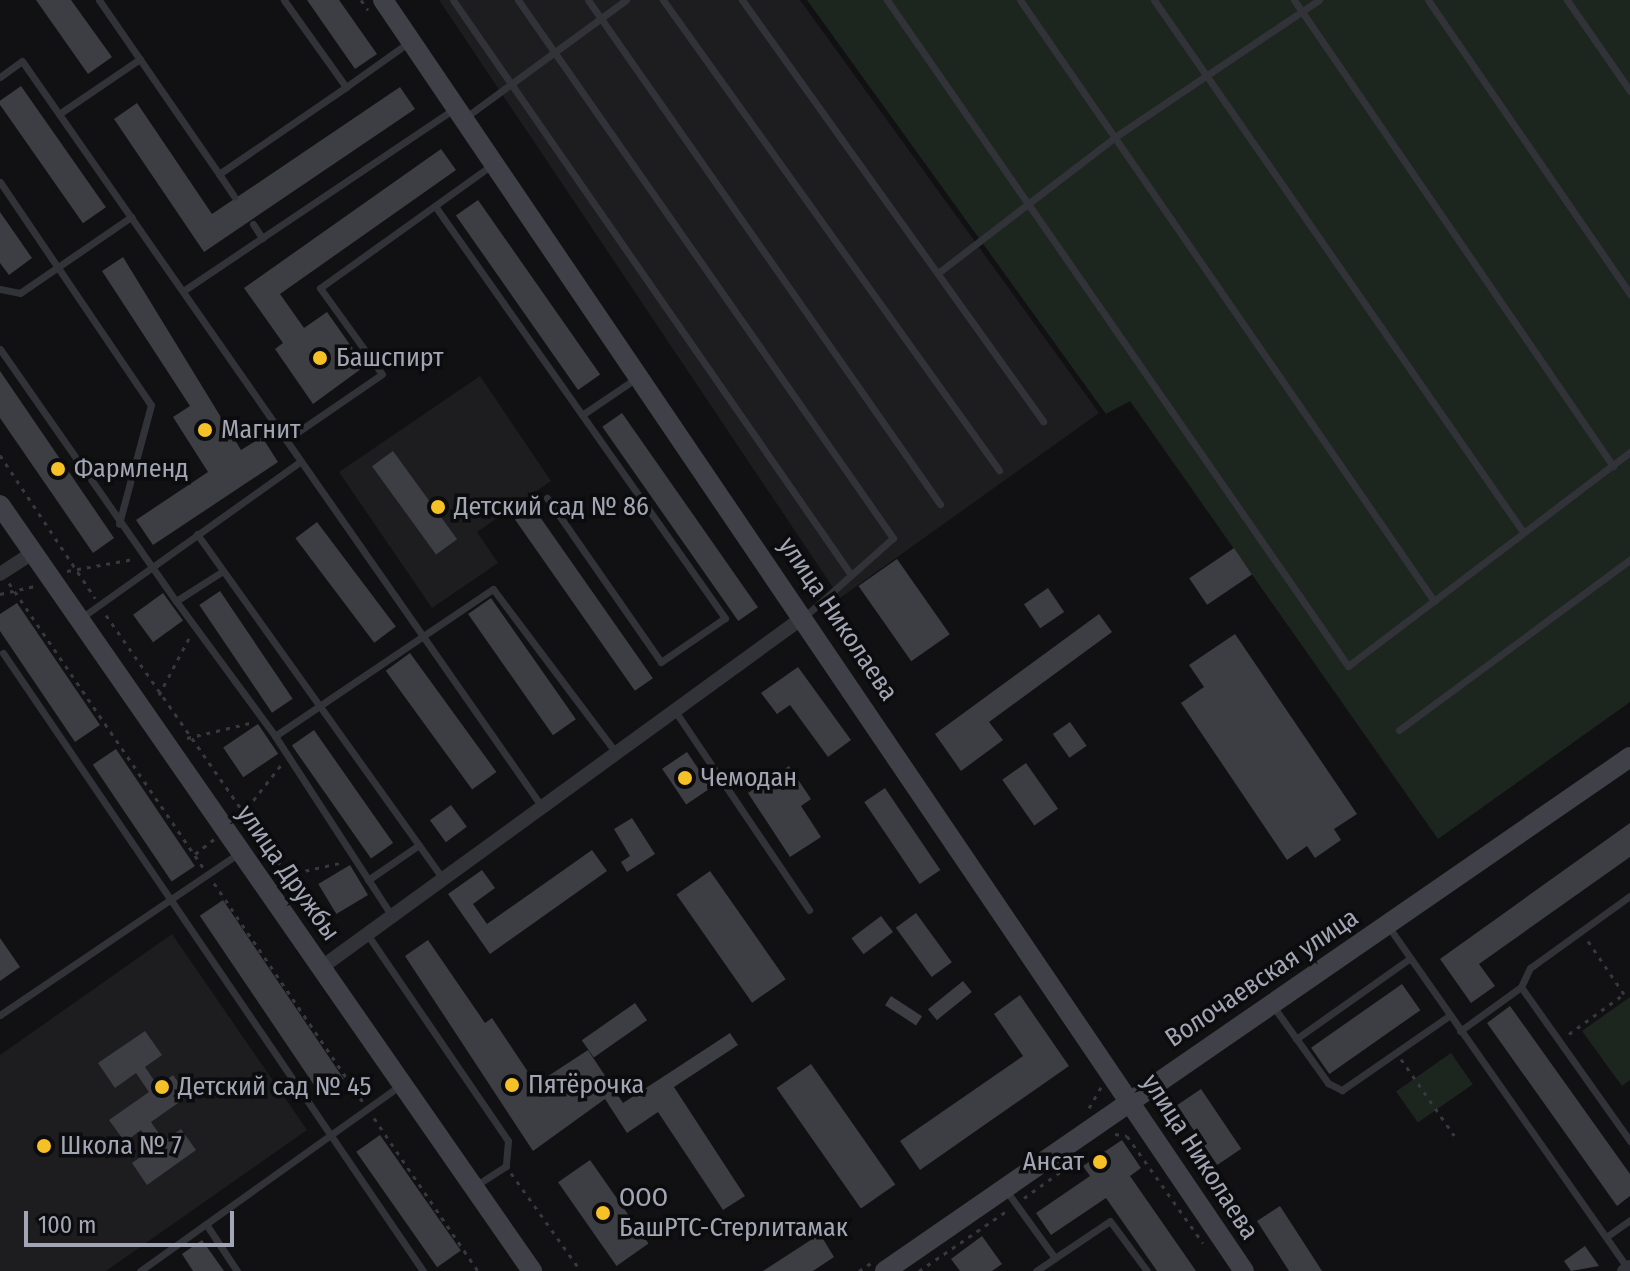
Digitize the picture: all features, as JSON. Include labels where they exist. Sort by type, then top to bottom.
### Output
[{"type":"main road","name":"улица Николаева","points":[[376,6],[411,40],[805,616],[1242,1270]]},
{"type":"main road","name":"улица Дружбы","points":[[0,505],[532,1271]]},
{"type":"main road","name":"Волочаевская улица","points":[[881,1264],[1010,1196],[1130,1100],[1630,757]]},
{"type":"street","points":[[1,573],[32,553]]},
{"type":"street","points":[[322,967],[805,616]]},
{"type":"lane","points":[[99,0],[234,196]]},
{"type":"lane","points":[[284,0],[346,87]]},
{"type":"lane","points":[[453,0],[849,572]]},
{"type":"lane","points":[[518,0],[893,538],[849,572],[805,616]]},
{"type":"lane","points":[[588,0],[940,504]]},
{"type":"lane","points":[[183,291],[460,112],[510,85],[626,0]]},
{"type":"lane","points":[[663,0],[999,470]]},
{"type":"lane","points":[[742,0],[1043,421]]},
{"type":"lane","points":[[887,0],[1348,666],[1630,452]]},
{"type":"lane","points":[[1020,0],[1434,601]]},
{"type":"lane","points":[[1154,0],[1523,532]]},
{"type":"lane","points":[[1294,0],[1613,466]]},
{"type":"lane","points":[[938,273],[1115,137],[1319,0]]},
{"type":"lane","points":[[1428,0],[1630,294]]},
{"type":"lane","points":[[1567,0],[1630,91]]},
{"type":"lane","points":[[219,174],[411,40]]},
{"type":"lane","points":[[59,114],[140,59]]},
{"type":"lane","points":[[0,77],[22,61],[301,461],[420,638],[542,807]]},
{"type":"lane","points":[[286,440],[382,374],[320,288],[495,163]]},
{"type":"lane","points":[[0,182],[151,405],[119,524]]},
{"type":"lane","points":[[435,206],[725,618],[661,662],[547,498]]},
{"type":"lane","points":[[0,289],[20,293],[131,217]]},
{"type":"lane","points":[[253,224],[262,238]]},
{"type":"lane","points":[[0,349],[119,524],[275,736],[392,916]]},
{"type":"lane","points":[[582,415],[640,375]]},
{"type":"lane","points":[[79,619],[149,566],[301,461]]},
{"type":"lane","points":[[197,534],[443,879]]},
{"type":"lane","points":[[1399,730],[1630,560]]},
{"type":"lane","points":[[176,601],[223,571]]},
{"type":"lane","points":[[275,736],[324,708],[488,589],[497,591],[616,753]]},
{"type":"lane","points":[[1,652],[423,1271]]},
{"type":"lane","points":[[675,711],[809,910]]},
{"type":"lane","points":[[368,880],[419,845]]},
{"type":"lane","points":[[0,1015],[240,852]]},
{"type":"lane","points":[[1460,1031],[1521,987],[1530,968],[1630,896]]},
{"type":"lane","points":[[1387,925],[1627,1269]]},
{"type":"lane","points":[[367,934],[508,1141],[506,1166],[474,1187]]},
{"type":"lane","points":[[1296,1039],[1409,959]]},
{"type":"lane","points":[[1521,987],[1630,1141]]},
{"type":"lane","points":[[1272,1004],[1337,1090],[1397,1054],[1449,1016]]},
{"type":"lane","points":[[140,1271],[403,1083]]},
{"type":"lane","points":[[1010,1196],[1055,1258]]},
{"type":"lane","points":[[1606,1237],[1630,1220]]},
{"type":"lane","points":[[1036,1271],[1110,1221],[1147,1271]]},
{"type":"lane","points":[[206,1224],[237,1271]]},
{"type":"path","points":[[361,0],[376,6]]},
{"type":"path","points":[[0,455],[187,738],[341,953]]},
{"type":"path","points":[[59,571],[143,556]]},
{"type":"path","points":[[1,573],[478,1271]]},
{"type":"path","points":[[0,594],[13,588],[41,584]]},
{"type":"path","points":[[159,695],[195,628]]},
{"type":"path","points":[[187,738],[263,720]]},
{"type":"path","points":[[242,815],[288,756]]},
{"type":"path","points":[[194,854],[217,837]]},
{"type":"path","points":[[286,875],[355,860]]},
{"type":"path","points":[[1559,1041],[1624,994],[1581,932]]},
{"type":"path","points":[[1397,1054],[1454,1135]]},
{"type":"path","points":[[1081,1116],[1097,1097],[1100,1079]]},
{"type":"path","points":[[1104,1141],[1117,1132],[1127,1136],[1205,1246]]},
{"type":"path","points":[[506,1166],[581,1271]]},
{"type":"path","points":[[919,1271],[1010,1196],[1066,1168]]},
{"type":"path","points":[[859,1271],[881,1264]]},
{"type":"shaded area","points":[[439,0],[800,0],[1099,413],[840,598]]},
{"type":"shaded area","points":[[807,0],[1630,0],[1630,702],[1438,839],[1130,401],[1106,414]]},
{"type":"shaded area","name":"Детский сад № 86","points":[[480,376],[551,481],[477,532],[498,563],[432,608],[339,472]]},
{"type":"shaded area","name":"Детский сад № 45","points":[[172,934],[307,1130],[106,1271],[0,1271],[0,1055]]},
{"type":"shaded area","points":[[1630,997],[1630,1080],[1622,1086],[1582,1031]]},
{"type":"shaded area","points":[[1451,1053],[1473,1084],[1418,1123],[1396,1091]]},
{"type":"building","points":[[36,0],[71,0],[112,57],[88,74]]},
{"type":"building","points":[[307,0],[339,0],[377,54],[355,69]]},
{"type":"building","points":[[21,86],[106,207],[83,223],[0,105],[0,101]]},
{"type":"building","points":[[400,87],[415,109],[204,252],[114,119],[137,103],[212,214]]},
{"type":"building","points":[[441,149],[456,170],[280,294],[304,328],[327,312],[365,366],[313,404],[275,349],[283,343],[244,288]]},
{"type":"building","points":[[478,200],[600,374],[578,390],[456,215]]},
{"type":"building","points":[[0,212],[32,258],[9,275],[0,263]]},
{"type":"building","points":[[123,257],[241,450],[262,437],[278,462],[153,545],[136,520],[208,472],[173,417],[190,406],[102,271]]},
{"type":"building","points":[[0,371],[114,538],[93,553],[0,418]]},
{"type":"building","points":[[622,413],[758,607],[738,621],[602,427]]},
{"type":"building","points":[[393,451],[457,539],[436,554],[372,466]]},
{"type":"building","points":[[533,507],[653,678],[635,691],[515,520]]},
{"type":"building","points":[[317,522],[396,627],[374,643],[295,538]]},
{"type":"building","points":[[1234,548],[1252,575],[1207,605],[1189,578]]},
{"type":"building","points":[[897,559],[950,634],[911,661],[858,586]]},
{"type":"building","points":[[1048,588],[1064,612],[1040,628],[1024,604]]},
{"type":"building","points":[[220,591],[293,699],[272,713],[199,605]]},
{"type":"building","points":[[163,593],[183,621],[153,642],[133,615]]},
{"type":"building","points":[[491,598],[576,719],[553,735],[468,614]]},
{"type":"building","points":[[17,603],[100,725],[75,742],[0,631],[0,614]]},
{"type":"building","points":[[1099,614],[1112,632],[989,722],[1003,740],[961,771],[935,734]]},
{"type":"building","points":[[1235,634],[1357,814],[1334,829],[1341,840],[1315,858],[1307,846],[1287,860],[1181,703],[1204,687],[1189,665]]},
{"type":"building","points":[[410,653],[496,772],[472,790],[386,671]]},
{"type":"building","points":[[798,667],[851,740],[828,757],[790,705],[777,714],[761,693]]},
{"type":"building","points":[[1070,722],[1087,746],[1069,758],[1053,734]]},
{"type":"building","points":[[258,724],[278,754],[243,777],[223,747]]},
{"type":"building","points":[[314,730],[393,843],[371,859],[292,745]]},
{"type":"building","points":[[116,749],[195,866],[172,882],[93,765]]},
{"type":"building","points":[[687,752],[711,788],[686,804],[662,769]]},
{"type":"building","points":[[1026,763],[1058,809],[1034,826],[1002,780]]},
{"type":"building","points":[[789,766],[811,799],[801,806],[821,837],[790,857],[748,793]]},
{"type":"building","points":[[885,788],[940,870],[920,884],[864,802]]},
{"type":"building","points":[[451,805],[467,827],[446,842],[430,820]]},
{"type":"building","points":[[632,818],[655,854],[627,872],[621,862],[630,856],[614,829]]},
{"type":"building","points":[[1630,823],[1630,857],[1479,964],[1495,986],[1471,1003],[1440,959]]},
{"type":"building","points":[[592,850],[607,871],[490,954],[448,894],[482,870],[495,888],[473,904],[487,924]]},
{"type":"building","points":[[350,865],[368,895],[336,914],[318,884]]},
{"type":"building","points":[[710,871],[786,979],[752,1003],[676,895]]},
{"type":"building","points":[[223,900],[344,1079],[321,1095],[200,916]]},
{"type":"building","points":[[916,913],[952,962],[932,977],[896,928]]},
{"type":"building","points":[[881,916],[893,932],[863,954],[851,938]]},
{"type":"building","points":[[0,938],[20,967],[0,981]]},
{"type":"building","points":[[428,940],[485,1023],[492,1018],[536,1084],[588,1050],[623,1103],[730,1033],[738,1045],[674,1087],[745,1196],[723,1210],[658,1112],[627,1133],[605,1099],[533,1151],[405,956]]},
{"type":"building","points":[[963,981],[972,992],[937,1020],[928,1009]]},
{"type":"building","points":[[1402,984],[1420,1010],[1329,1074],[1311,1048]]},
{"type":"building","points":[[1020,995],[1069,1066],[920,1170],[900,1141],[1023,1056],[994,1014]]},
{"type":"building","points":[[891,996],[922,1016],[916,1025],[885,1005]]},
{"type":"building","points":[[635,1003],[647,1020],[594,1057],[582,1040]]},
{"type":"building","points":[[1510,1006],[1630,1174],[1630,1196],[1617,1206],[1487,1023]]},
{"type":"building","points":[[145,1031],[162,1055],[145,1067],[158,1086],[173,1075],[188,1096],[151,1122],[164,1141],[181,1129],[196,1150],[147,1185],[132,1163],[153,1148],[141,1130],[125,1142],[109,1120],[149,1092],[136,1073],[115,1088],[98,1063]]},
{"type":"building","points":[[811,1064],[895,1184],[861,1209],[777,1088]]},
{"type":"building","points":[[1201,1089],[1241,1149],[1217,1165],[1177,1105]]},
{"type":"building","points":[[380,1135],[461,1251],[437,1267],[356,1152]]},
{"type":"building","points":[[1122,1140],[1141,1168],[1130,1176],[1196,1271],[1157,1271],[1106,1198],[1051,1235],[1036,1213],[1090,1176],[1083,1166]]},
{"type":"building","name":"ООО БашРТС-Стерлитамак","points":[[590,1160],[649,1244],[617,1266],[558,1182]]},
{"type":"building","points":[[1280,1206],[1322,1271],[1289,1271],[1257,1221]]},
{"type":"building","points":[[820,1234],[834,1257],[813,1271],[763,1271]]},
{"type":"building","points":[[982,1236],[1002,1264],[992,1271],[960,1271],[951,1259]]},
{"type":"building","points":[[202,1240],[224,1271],[193,1271],[182,1254]]},
{"type":"building","points":[[1585,1246],[1599,1266],[1571,1271],[1564,1261]]},
{"type":"place","name":"Башспирт","points":[[320,358]]},
{"type":"place","name":"Магнит","points":[[205,430]]},
{"type":"place","name":"Фармленд","points":[[58,469]]},
{"type":"place","name":"Детский сад № 86","points":[[438,507]]},
{"type":"place","name":"Чемодан","points":[[685,778]]},
{"type":"place","name":"Пятёрочка","points":[[512,1085]]},
{"type":"place","name":"Детский сад № 45","points":[[162,1087]]},
{"type":"place","name":"Школа № 7","points":[[44,1146]]},
{"type":"place","name":"Ансат","points":[[1100,1162]]},
{"type":"place","name":"ООО БашРТС-Стерлитамак","points":[[603,1213]]}]
